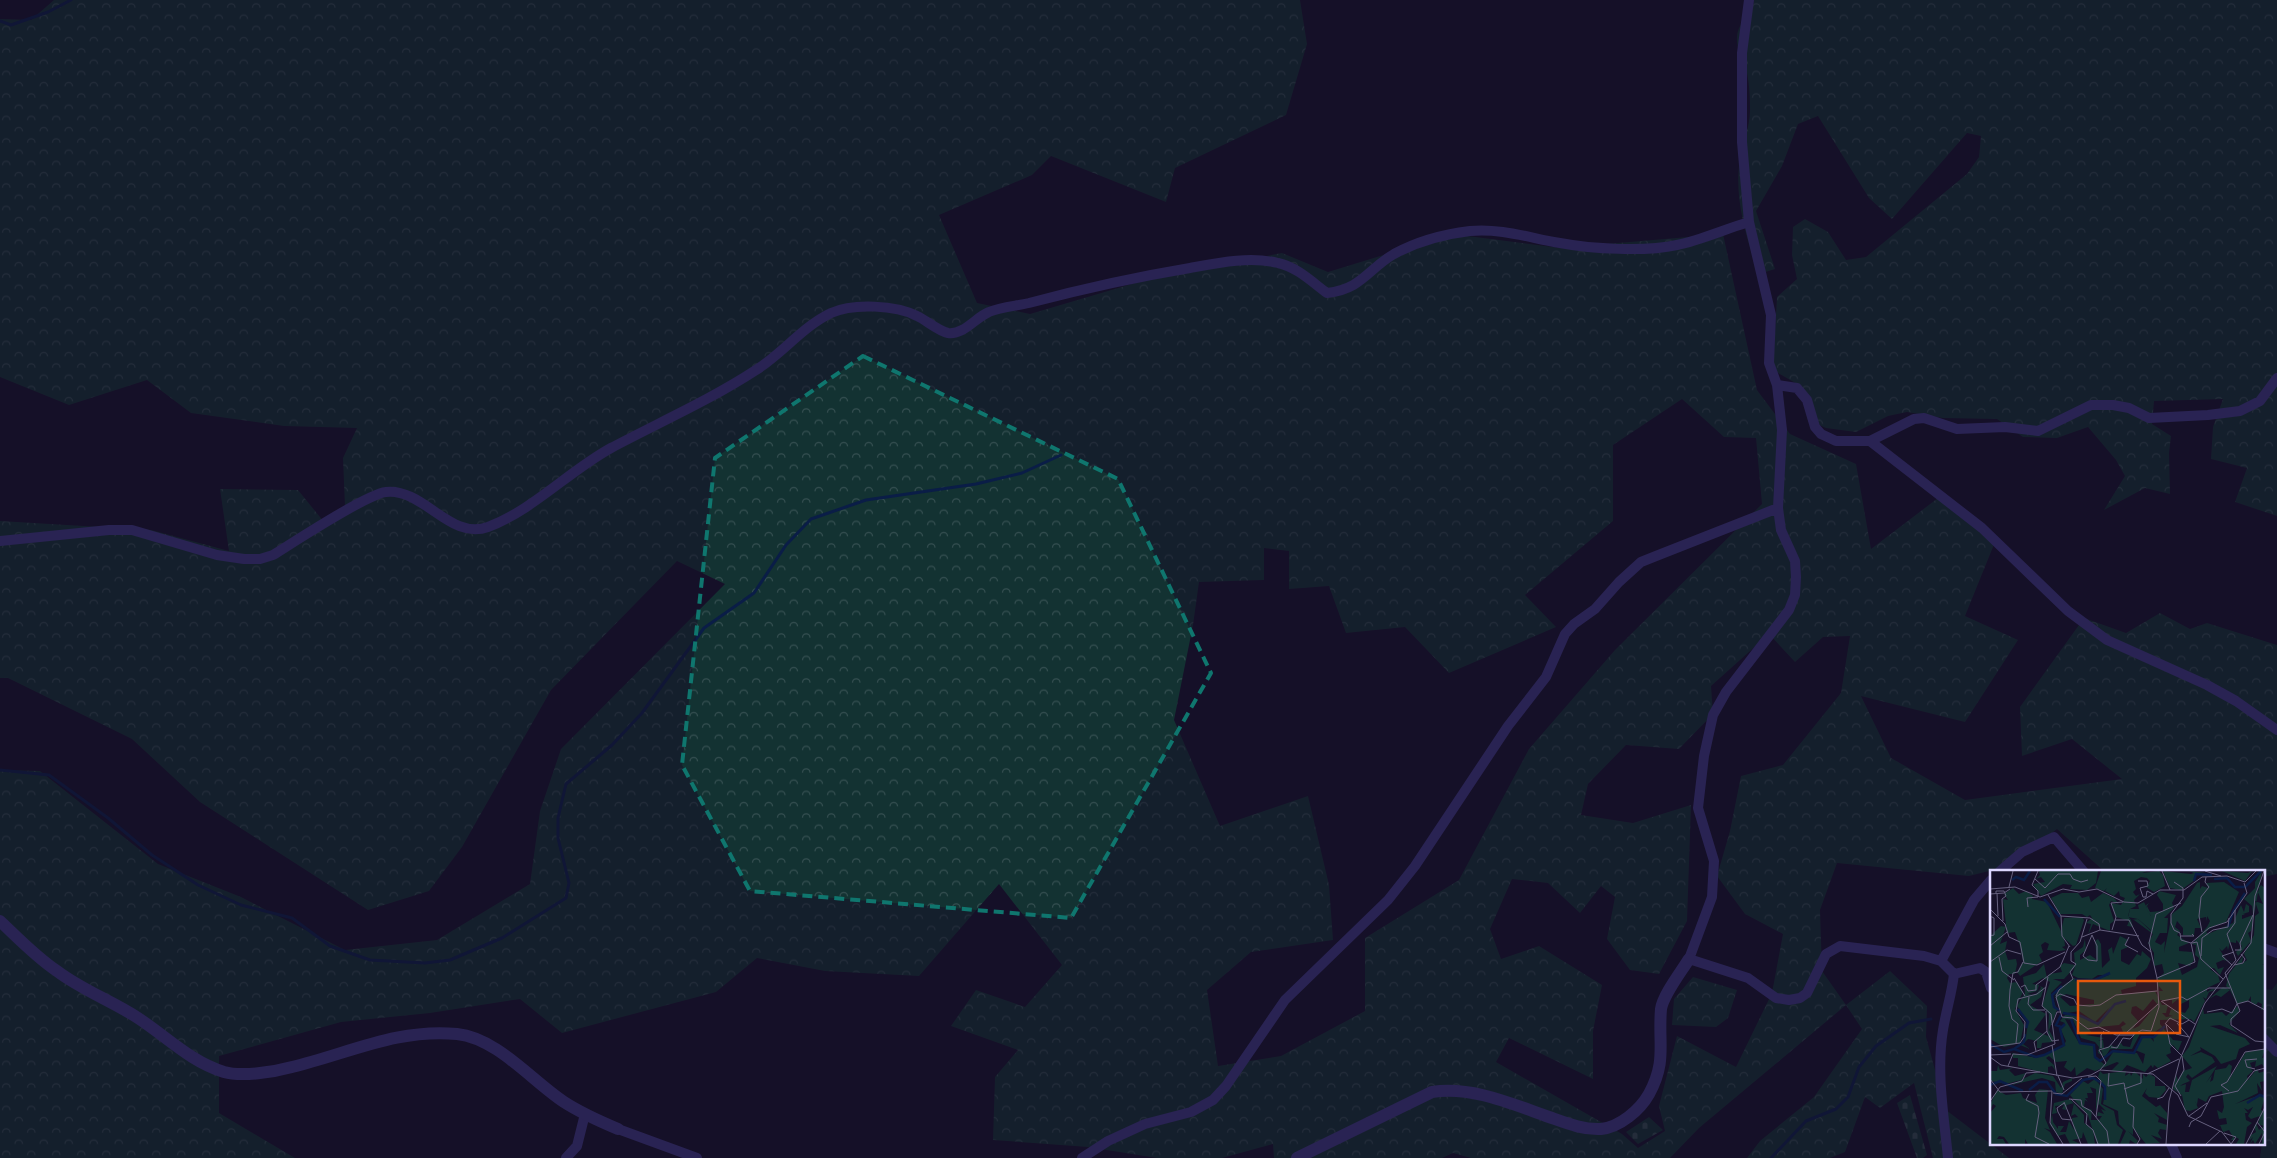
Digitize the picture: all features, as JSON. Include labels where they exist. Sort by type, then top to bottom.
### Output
[{"type":"street","points":[[1297,1158],[1432,1092],[1449,1090],[1494,1098],[1570,1125],[1590,1129],[1611,1126],[1640,1107],[1656,1081],[1662,1060],[1661,1008],[1688,959],[1712,898],[1714,861],[1698,808],[1704,756],[1713,715],[1726,692],[1782,622],[1795,595],[1795,561],[1781,530],[1778,508],[1782,430],[1777,385],[1769,364],[1771,315],[1749,222],[1742,142],[1742,53],[1749,0]]},
{"type":"street","points":[[0,541],[109,530],[132,530],[218,555],[260,558],[273,555],[360,504],[388,491],[406,495],[425,504],[458,526],[470,530],[486,528],[543,494],[612,447],[708,399],[758,369],[816,321],[834,312],[850,308],[895,308],[913,314],[948,333],[960,331],[989,312],[1079,290],[1217,264],[1256,261],[1277,262],[1305,276],[1327,293],[1345,291],[1393,255],[1420,242],[1470,231],[1516,233],[1560,243],[1601,248],[1661,247],[1677,245],[1749,222]]},
{"type":"street","points":[[1777,385],[1797,388],[1806,400],[1815,427],[1821,434],[1836,440],[1870,441],[1914,419],[1924,418],[1957,429],[2005,427],[2038,431],[2091,405],[2113,405],[2129,408],[2149,418],[2208,416],[2240,411],[2260,401],[2277,378]]},
{"type":"street","points":[[1870,441],[1982,528],[2068,611],[2107,640],[2207,685],[2236,701],[2277,730]]},
{"type":"street","points":[[1082,1158],[1108,1141],[1145,1124],[1191,1112],[1213,1100],[1226,1086],[1285,1000],[1336,953],[1388,900],[1415,866],[1508,726],[1546,677],[1565,634],[1574,624],[1595,609],[1619,582],[1641,562],[1778,508]]},
{"type":"street","points":[[2000,870],[2022,852],[2054,837],[2082,870]]},
{"type":"street","points":[[1941,960],[1974,900],[1990,881]]},
{"type":"street","points":[[0,921],[57,972],[138,1018],[199,1062],[226,1073],[264,1073],[293,1067],[370,1042],[415,1034],[458,1034],[489,1045],[514,1062],[563,1101],[585,1114],[618,1129],[697,1158]]},
{"type":"street","points":[[1688,959],[1748,978],[1776,998],[1789,1000],[1800,998],[1807,993],[1826,954],[1840,946],[1924,956],[1941,960],[1954,974],[1951,999],[1942,1031],[1940,1070],[1948,1158]]},
{"type":"street","points":[[2264,948],[2277,953]]},
{"type":"street","points":[[1954,974],[1980,968],[1986,972],[1990,985]]},
{"type":"street","points":[[2264,1039],[2277,1052]]},
{"type":"street","points":[[566,1158],[577,1146],[585,1114]]},
{"type":"street","points":[[2172,1146],[2178,1158]]},
{"type":"highlighted area","points":[[863,356],[1118,479],[1211,673],[1071,918],[750,891],[682,765],[715,458]]},
{"type":"green space","points":[[54,0],[1300,0],[1307,44],[1286,115],[1175,168],[1166,202],[1051,156],[1032,175],[939,215],[977,303],[1030,314],[1152,278],[1282,253],[1328,272],[1452,234],[1560,248],[1723,234],[1757,390],[1790,434],[1856,464],[1871,549],[1938,498],[1995,542],[1965,616],[2018,640],[1965,722],[1861,696],[1891,758],[1965,800],[2122,779],[2072,739],[2022,756],[2020,707],[2084,618],[2126,633],[2160,613],[2190,629],[2207,623],[2277,645],[2277,874],[2264,877],[2264,870],[2103,870],[2057,829],[2009,866],[1969,876],[1837,863],[1820,910],[1822,971],[1846,1005],[1699,1128],[1670,1158],[1471,1158],[1453,1153],[1442,1158],[1274,1158],[1273,1144],[1222,1158],[1157,1158],[1088,1147],[993,1140],[995,1077],[1018,1050],[951,1026],[976,990],[1025,1007],[1062,965],[999,884],[919,976],[825,971],[757,958],[716,992],[562,1033],[520,999],[430,1013],[341,1022],[219,1056],[219,1113],[295,1158],[0,1158],[0,770],[40,771],[158,864],[241,897],[345,950],[437,940],[530,884],[540,811],[561,749],[725,584],[677,561],[551,690],[462,847],[429,891],[368,910],[200,802],[132,739],[8,678],[0,678],[0,521],[151,530],[229,551],[220,489],[298,490],[324,522],[345,507],[343,458],[357,428],[284,426],[191,413],[147,380],[69,405],[0,377],[0,19],[31,20]],"holes":[[[1682,399],[1724,437],[1756,438],[1762,504],[1615,650],[1529,749],[1459,880],[1365,938],[1365,1011],[1281,1056],[1218,1066],[1207,990],[1251,952],[1333,940],[1329,885],[1308,796],[1220,826],[1174,720],[1193,625],[1199,582],[1264,580],[1264,548],[1289,551],[1289,589],[1329,586],[1346,633],[1405,627],[1449,673],[1556,627],[1525,595],[1613,521],[1613,445]],[[1769,634],[1795,662],[1823,637],[1850,636],[1841,693],[1783,765],[1741,776],[1730,831],[1717,876],[1745,914],[1783,934],[1772,993],[1736,1067],[1677,1036],[1659,1106],[1665,1131],[1638,1148],[1622,1134],[1496,1062],[1509,1038],[1593,1079],[1593,1031],[1602,985],[1539,946],[1501,959],[1490,929],[1512,879],[1548,883],[1580,913],[1601,886],[1615,897],[1607,939],[1630,970],[1659,974],[1687,921],[1691,805],[1633,823],[1581,815],[1588,784],[1626,745],[1679,749],[1713,714],[1711,686]]]},
{"type":"green space","points":[[1754,0],[2277,0],[2277,516],[2235,502],[2247,468],[2211,459],[2213,427],[2223,399],[2154,401],[2152,424],[2171,436],[2169,453],[2170,494],[2145,488],[2104,510],[2125,476],[2116,460],[2088,427],[2057,438],[2023,437],[1997,419],[1943,418],[1907,412],[1888,416],[1856,432],[1826,428],[1808,420],[1799,385],[1773,370],[1777,297],[1797,279],[1792,255],[1793,227],[1805,219],[1828,232],[1846,260],[1866,257],[1967,174],[1979,157],[1981,136],[1967,133],[1892,219],[1869,198],[1818,116],[1798,124],[1782,166],[1756,211],[1775,269],[1759,274],[1743,221],[1738,179],[1740,159],[1749,122],[1750,93],[1737,37],[1740,26],[1751,9]]},
{"type":"green space","points":[[1890,971],[1927,1006],[1926,1037],[1946,1110],[1990,1144],[1990,1146],[1993,1146],[2009,1158],[1933,1158],[1914,1083],[1880,1108],[1865,1097],[1845,1152],[1830,1158],[1747,1158],[1760,1141],[1814,1097],[1862,1029],[1846,1005]]},
{"type":"green space","points":[[1693,977],[1737,990],[1728,1018],[1716,1027],[1672,1025],[1674,999]]},
{"type":"green space","points":[[2277,983],[2277,1158],[2260,1158],[2262,1146],[2264,1146],[2266,1114],[2264,1113],[2264,989],[2272,990]]},
{"type":"green space","points":[[1910,1095],[1927,1155],[1923,1158],[1917,1158],[1897,1103]]},
{"type":"green space","points":[[1649,1117],[1663,1130],[1638,1144],[1626,1132]]},
{"type":"waterway","points":[[0,21],[11,25],[48,12],[71,0]]},
{"type":"waterway","points":[[0,770],[49,775],[108,818],[152,855],[198,885],[241,905],[292,918],[330,946],[370,960],[425,963],[450,960],[502,938],[566,898],[569,883],[558,838],[558,818],[566,784],[612,745],[642,713],[704,628],[754,593],[786,545],[811,519],[866,500],[976,484],[1022,473],[1061,455]]},
{"type":"waterway","points":[[1771,1158],[1806,1121],[1836,1109],[1848,1097],[1859,1067],[1876,1046],[1909,1023],[1931,1019]]}]
